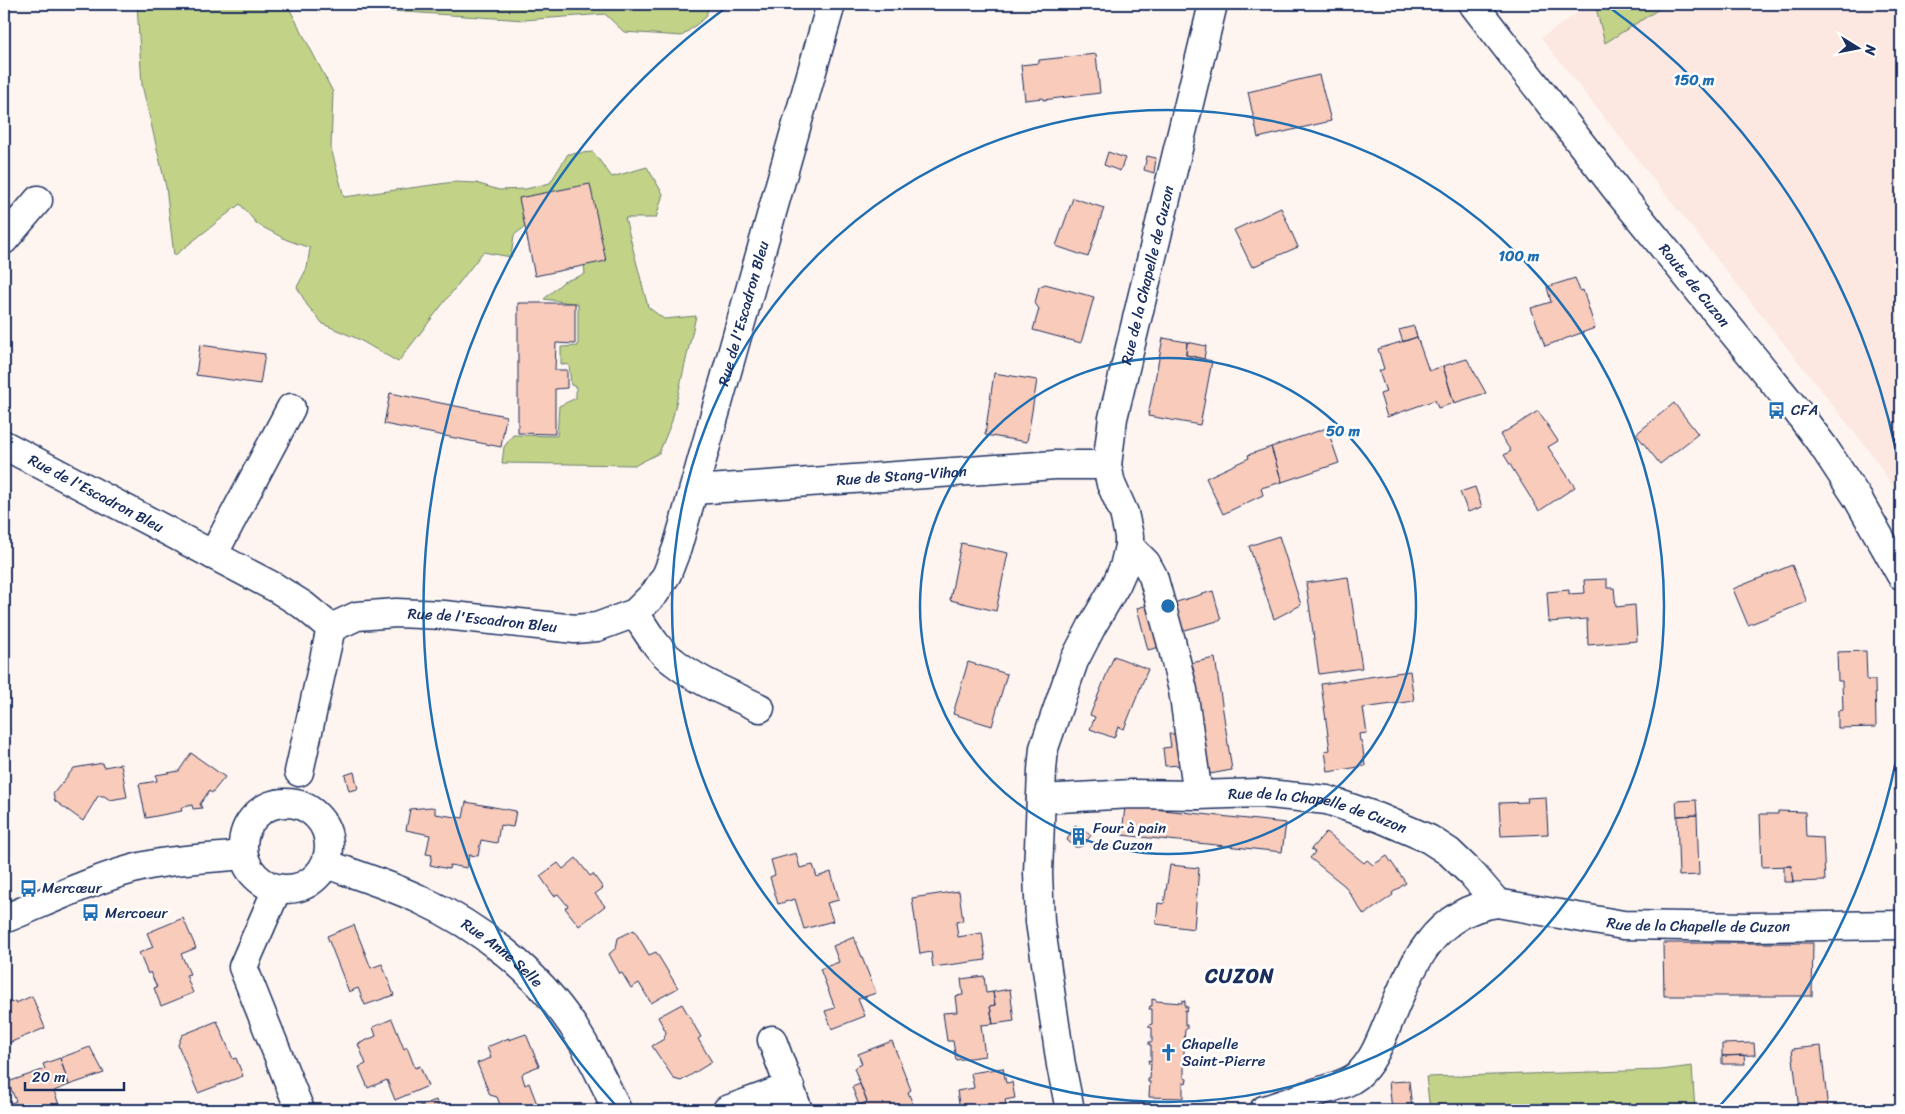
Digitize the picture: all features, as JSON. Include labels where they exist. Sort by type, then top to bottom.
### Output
[{"type":"street","name":"Rue de l'Escadron Bleu","points":[[4,445],[290,596],[331,628],[357,616],[396,613],[444,615],[575,629],[597,627],[635,613],[655,593],[667,574],[678,548],[831,4]]},
{"type":"street","name":"Rue de la Chapelle de Cuzon","points":[[1070,1110],[1061,1065],[1040,922],[1038,874],[1044,748],[1074,661],[1116,585],[1124,567],[1129,546],[1124,513],[1111,484],[1107,465],[1113,418],[1212,4]]},
{"type":"street","name":"Route de Cuzon","points":[[1473,4],[1626,201],[1797,411],[1858,499],[1901,574]]},
{"type":"street","points":[[4,240],[38,200]]},
{"type":"street","points":[[213,555],[291,408]]},
{"type":"street","name":"Rue de Stang-Vihan","points":[[694,490],[1055,465],[1107,465]]},
{"type":"street","points":[[1129,546],[1146,563],[1153,576],[1183,690],[1198,795]]},
{"type":"street","points":[[635,613],[650,636],[673,662],[694,676],[760,708]]},
{"type":"street","points":[[299,772],[331,628]]},
{"type":"street","name":"Rue de la Chapelle de Cuzon","points":[[1041,799],[1132,794],[1198,795],[1258,793],[1327,800],[1429,839],[1449,852],[1472,874],[1497,903]]},
{"type":"street","points":[[276,803],[303,805],[315,813],[324,824],[329,836],[326,864],[320,874],[300,887],[289,890],[265,884],[247,866],[243,855],[243,840],[247,827],[254,816],[264,808],[276,803]]},
{"type":"street","points":[[4,919],[74,890],[133,869],[192,859],[243,855]]},
{"type":"street","name":"Rue Anne Selle","points":[[326,864],[419,898],[480,933],[504,953],[546,992],[572,1025],[601,1073],[618,1110]]},
{"type":"street","points":[[277,888],[243,967],[300,1110]]},
{"type":"street","name":"Rue de la Chapelle de Cuzon","points":[[1264,1110],[1340,1085],[1357,1076],[1377,1050],[1405,985],[1427,945],[1452,919],[1482,905],[1497,903],[1623,925],[1749,927],[1901,925]]},
{"type":"street","points":[[727,1110],[794,1099],[772,1040]]},
{"type":"shaded area","points":[[1590,4],[1901,4],[1901,499],[1870,452],[1541,38]]},
{"type":"green space","points":[[287,4],[333,92],[331,148],[344,197],[454,182],[476,183],[499,190],[526,189],[550,183],[568,154],[593,152],[612,177],[647,167],[663,194],[656,218],[625,218],[648,307],[664,319],[696,316],[672,421],[659,453],[636,465],[502,463],[504,447],[513,435],[557,436],[559,406],[576,398],[576,387],[571,385],[569,365],[561,364],[561,347],[578,346],[578,304],[544,299],[563,282],[585,274],[583,256],[541,215],[514,235],[511,257],[483,252],[398,362],[358,339],[323,324],[307,305],[297,287],[307,268],[310,248],[287,240],[257,224],[240,204],[174,256],[166,187],[142,85],[137,5]]},
{"type":"green space","points":[[383,4],[709,4],[706,17],[682,36],[624,32],[605,14],[524,20],[391,11]]},
{"type":"green space","points":[[1595,4],[1667,4],[1605,43]]},
{"type":"green space","points":[[1692,1066],[1695,1110],[1430,1110],[1426,1077],[1661,1070]]},
{"type":"building","points":[[1096,54],[1100,93],[1043,100],[1043,98],[1025,100],[1021,65],[1039,63],[1039,60]]},
{"type":"building","points":[[1319,75],[1331,121],[1258,138],[1248,92]]},
{"type":"building","points":[[1108,152],[1125,158],[1120,171],[1104,165]]},
{"type":"building","points":[[1147,156],[1156,158],[1154,173],[1144,170]]},
{"type":"building","points":[[590,184],[606,261],[535,276],[519,198]]},
{"type":"building","points":[[1073,198],[1104,208],[1088,257],[1056,246]]},
{"type":"building","points":[[1281,208],[1298,247],[1252,267],[1234,230]]},
{"type":"building","points":[[1575,278],[1580,291],[1583,290],[1595,328],[1545,346],[1531,308],[1551,302],[1547,287]]},
{"type":"building","points":[[1045,284],[1094,297],[1081,343],[1033,330],[1039,309],[1035,303],[1039,287]]},
{"type":"building","points":[[518,303],[575,303],[575,344],[556,343],[555,370],[567,370],[567,388],[555,389],[555,434],[518,433]]},
{"type":"building","points":[[1414,326],[1417,337],[1403,342],[1399,330]]},
{"type":"building","points":[[1417,337],[1429,371],[1443,366],[1454,403],[1438,408],[1435,400],[1387,417],[1380,394],[1386,392],[1379,371],[1384,369],[1378,349]]},
{"type":"building","points":[[1163,338],[1187,342],[1186,355],[1212,361],[1200,425],[1148,416]]},
{"type":"building","points":[[1187,342],[1206,346],[1204,359],[1186,355]]},
{"type":"building","points":[[200,345],[265,354],[260,384],[196,375]]},
{"type":"building","points":[[1467,359],[1486,393],[1454,403],[1443,366]]},
{"type":"building","points":[[994,373],[1037,380],[1027,442],[985,435]]},
{"type":"building","points":[[390,393],[506,416],[501,447],[384,424]]},
{"type":"building","points":[[1674,403],[1698,434],[1660,464],[1636,434]]},
{"type":"building","points":[[1538,411],[1558,441],[1548,447],[1575,487],[1539,511],[1504,455],[1511,451],[1500,435]]},
{"type":"building","points":[[1327,428],[1339,463],[1282,482],[1271,447]]},
{"type":"building","points":[[1271,447],[1282,482],[1261,488],[1263,495],[1223,514],[1206,478],[1249,458],[1248,455]]},
{"type":"building","points":[[1475,487],[1482,507],[1468,512],[1460,492]]},
{"type":"building","points":[[1279,536],[1301,605],[1274,619],[1249,546]]},
{"type":"building","points":[[961,543],[1008,553],[996,611],[950,600]]},
{"type":"building","points":[[1792,565],[1807,602],[1748,625],[1733,589]]},
{"type":"building","points":[[1348,577],[1362,668],[1319,674],[1306,583]]},
{"type":"building","points":[[1607,579],[1607,588],[1614,588],[1616,607],[1635,605],[1637,641],[1588,645],[1587,619],[1549,622],[1547,592],[1569,590],[1569,594],[1585,593],[1584,580]]},
{"type":"building","points":[[1213,591],[1221,620],[1178,632],[1170,604]]},
{"type":"building","points":[[1152,604],[1164,646],[1148,650],[1137,608]]},
{"type":"building","points":[[1866,651],[1867,680],[1875,680],[1876,727],[1838,728],[1838,711],[1843,710],[1842,681],[1838,681],[1837,652]]},
{"type":"building","points":[[1114,656],[1148,669],[1124,729],[1118,727],[1114,738],[1090,729],[1095,717],[1090,715]]},
{"type":"building","points":[[1215,658],[1232,770],[1204,775],[1186,664]]},
{"type":"building","points":[[968,662],[1007,674],[992,726],[953,714]]},
{"type":"building","points":[[1410,671],[1414,701],[1363,708],[1367,733],[1359,734],[1360,741],[1362,741],[1365,766],[1328,772],[1325,751],[1330,750],[1321,684]]},
{"type":"building","points":[[1169,734],[1177,734],[1181,765],[1165,766],[1163,748],[1171,747]]},
{"type":"building","points":[[191,753],[225,777],[212,793],[209,791],[200,804],[202,808],[193,809],[192,805],[181,808],[182,811],[146,818],[139,784],[157,781],[156,775],[179,771]]},
{"type":"building","points":[[103,763],[104,767],[121,764],[127,797],[110,800],[104,796],[98,796],[83,821],[55,801],[53,794],[74,768]]},
{"type":"building","points":[[354,772],[358,789],[349,791],[345,775]]},
{"type":"building","points":[[1546,797],[1548,834],[1501,836],[1499,803],[1528,802],[1527,798]]},
{"type":"building","points":[[1696,800],[1697,815],[1677,816],[1676,801]]},
{"type":"building","points":[[466,802],[516,811],[513,827],[500,825],[497,843],[481,840],[478,856],[469,855],[467,868],[450,865],[449,869],[430,865],[432,855],[426,854],[430,835],[406,830],[410,809],[431,807],[435,808],[435,814],[463,818]]},
{"type":"building","points":[[1125,806],[1286,823],[1282,852],[1122,835]]},
{"type":"building","points":[[1778,811],[1805,812],[1806,837],[1823,838],[1825,881],[1793,882],[1791,866],[1762,867],[1760,814],[1778,814]]},
{"type":"building","points":[[1697,815],[1699,875],[1679,876],[1677,816]]},
{"type":"building","name":"Four à pain de Cuzon","points":[[1075,825],[1091,835],[1084,845],[1079,847],[1075,847],[1067,840]]},
{"type":"building","points":[[1326,832],[1364,863],[1367,860],[1373,865],[1387,856],[1406,883],[1392,893],[1393,895],[1364,915],[1345,886],[1310,858],[1315,852],[1311,849]]},
{"type":"building","points":[[796,853],[800,868],[813,865],[817,877],[831,872],[839,900],[827,903],[833,921],[804,929],[795,899],[778,904],[770,877],[775,875],[771,860]]},
{"type":"building","points":[[576,858],[590,876],[593,874],[603,888],[595,894],[605,906],[579,926],[565,908],[568,906],[558,894],[554,896],[540,876],[558,863],[563,869]]},
{"type":"building","points":[[1170,865],[1199,868],[1194,929],[1156,924],[1158,903],[1164,904]]},
{"type":"building","points":[[1784,866],[1791,866],[1793,882],[1784,882]]},
{"type":"building","points":[[959,891],[963,921],[956,922],[958,937],[982,933],[986,960],[933,967],[931,952],[920,954],[912,898]]},
{"type":"building","points":[[183,918],[196,948],[181,954],[190,974],[186,975],[193,993],[161,1006],[154,988],[157,987],[150,972],[148,974],[139,953],[153,947],[147,933]]},
{"type":"building","points":[[354,925],[371,968],[382,964],[394,995],[365,1005],[358,988],[349,992],[327,936]]},
{"type":"building","points":[[634,930],[649,955],[656,952],[678,988],[651,1003],[639,983],[631,988],[622,973],[620,974],[609,954],[616,948],[618,938]]},
{"type":"building","points":[[854,937],[876,993],[858,999],[865,1016],[832,1029],[825,1011],[835,1008],[820,969],[839,962],[833,946]]},
{"type":"building","points":[[1663,943],[1813,943],[1812,996],[1664,996]]},
{"type":"building","points":[[984,976],[986,993],[993,992],[995,1005],[990,1006],[993,1024],[981,1025],[985,1056],[956,1060],[953,1041],[947,1041],[943,1013],[957,1012],[955,996],[963,995],[961,979]]},
{"type":"building","points":[[1010,989],[1014,1021],[993,1024],[990,1006],[995,1005],[993,992]]},
{"type":"building","points":[[32,996],[45,1028],[4,1045],[4,1001],[5,1005],[15,1001],[16,1003]]},
{"type":"building","name":"Chapelle Saint-Pierre","points":[[1152,999],[1182,1003],[1182,1000],[1185,1001],[1185,1007],[1188,1007],[1187,1011],[1185,1010],[1185,1025],[1187,1025],[1187,1029],[1185,1029],[1184,1043],[1186,1043],[1186,1046],[1184,1047],[1184,1059],[1187,1060],[1187,1065],[1184,1065],[1184,1078],[1187,1079],[1186,1083],[1183,1082],[1183,1098],[1149,1097],[1150,1082],[1148,1082],[1148,1079],[1150,1079],[1151,1063],[1149,1064],[1148,1060],[1151,1061],[1151,1045],[1149,1045],[1149,1042],[1152,1042],[1152,1028],[1149,1025],[1152,1024],[1152,1009],[1149,1009],[1152,1006]]},
{"type":"building","points":[[682,1004],[701,1037],[698,1039],[712,1062],[681,1081],[674,1079],[652,1046],[664,1039],[666,1032],[658,1017]]},
{"type":"building","points":[[392,1019],[404,1049],[407,1047],[415,1068],[420,1066],[428,1086],[395,1100],[387,1080],[368,1088],[359,1067],[366,1064],[358,1044],[376,1036],[373,1027]]},
{"type":"building","points":[[217,1021],[233,1059],[236,1058],[243,1076],[198,1093],[178,1045],[182,1035]]},
{"type":"building","points":[[526,1034],[539,1066],[524,1072],[522,1075],[525,1085],[529,1083],[537,1104],[521,1110],[502,1110],[497,1097],[490,1095],[477,1063],[491,1058],[487,1047],[509,1038],[509,1040]]},
{"type":"building","points":[[892,1041],[911,1090],[908,1092],[914,1107],[907,1110],[862,1110],[859,1105],[867,1102],[854,1068],[862,1064],[858,1054]]},
{"type":"building","points":[[1754,1043],[1755,1055],[1722,1056],[1722,1044]]},
{"type":"building","points":[[1821,1046],[1828,1110],[1799,1110],[1792,1049]]},
{"type":"building","points":[[90,1047],[104,1073],[69,1085],[60,1058]]},
{"type":"building","points":[[1744,1055],[1745,1064],[1722,1064],[1722,1056]]},
{"type":"building","points":[[60,1058],[69,1085],[54,1091],[61,1110],[4,1110],[4,1106],[16,1101],[8,1082],[45,1069],[43,1064]]},
{"type":"building","points":[[1003,1068],[1006,1083],[1012,1082],[1015,1098],[1005,1100],[1007,1110],[960,1110],[957,1091],[974,1088],[971,1073]]},
{"type":"building","points":[[1409,1081],[1412,1108],[1392,1110],[1389,1082]]},
{"type":"building","points":[[860,1084],[867,1102],[859,1105],[852,1087]]},
{"type":"building","points":[[436,1100],[440,1110],[409,1110]]},
{"type":"place","name":"CFA","points":[[1777,410]]},
{"type":"place","name":"Four à pain de Cuzon","points":[[1079,837]]},
{"type":"place","name":"Mercœur","points":[[28,888]]},
{"type":"place","name":"Mercoeur","points":[[91,913]]},
{"type":"place","name":"Chapelle Saint-Pierre","points":[[1168,1053]]},
{"type":"district","name":"CUZON","points":[[1240,976]]}]
